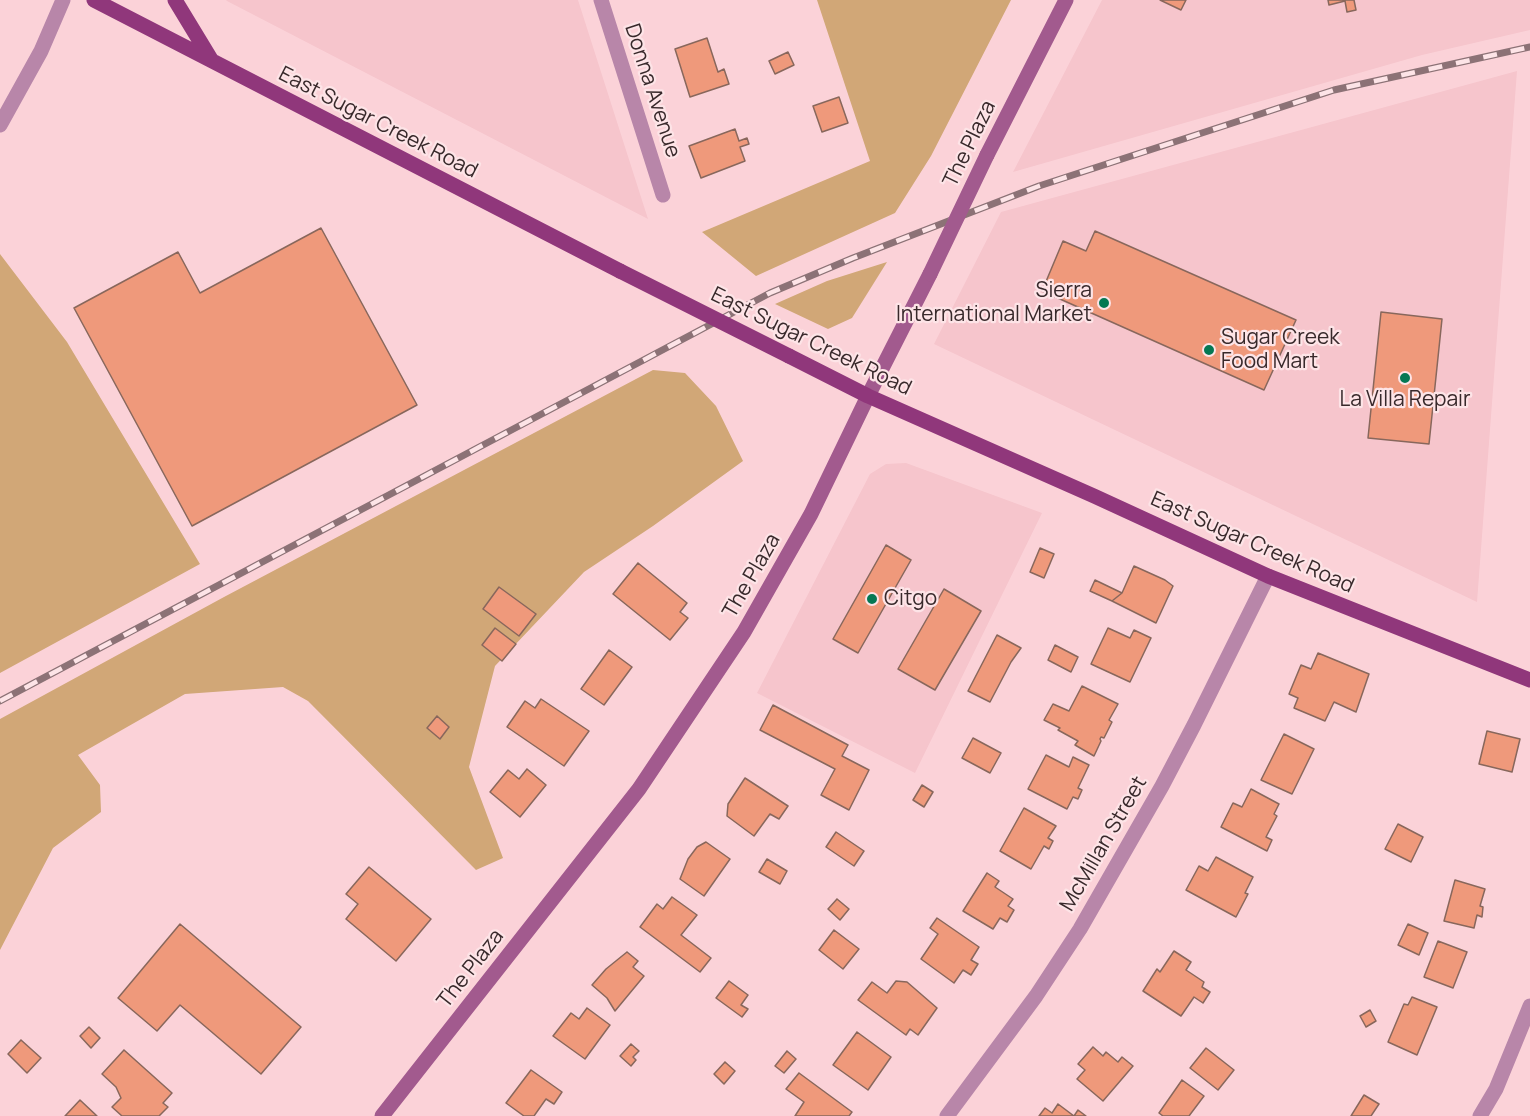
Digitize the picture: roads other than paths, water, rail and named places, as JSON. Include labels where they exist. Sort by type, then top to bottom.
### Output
[{"type":"main road","name":"East Sugar Creek Road","points":[[94,0],[868,396],[1268,576],[1530,680]]},
{"type":"main road","points":[[175,0],[212,61]]},
{"type":"main road","name":"The Plaza","points":[[382,1116],[639,789],[744,632],[811,514],[987,155],[1066,0]]},
{"type":"street","points":[[0,125],[41,51],[63,0]]},
{"type":"street","name":"Donna Avenue","points":[[601,0],[663,195]]},
{"type":"street","name":"McMillan Street","points":[[948,1116],[1036,996],[1080,929],[1162,786],[1268,576]]},
{"type":"street","points":[[1480,1116],[1496,1089],[1530,1006]]},
{"type":"railway","points":[[0,701],[770,293],[853,258],[1039,186],[1334,90],[1530,47]]},
{"type":"place","name":"Sierra International Market","points":[[1104,303]]},
{"type":"place","name":"Sugar Creek Food Mart","points":[[1209,350]]},
{"type":"place","name":"La Villa Repair","points":[[1405,378]]},
{"type":"place","name":"Citgo","points":[[872,599]]}]
